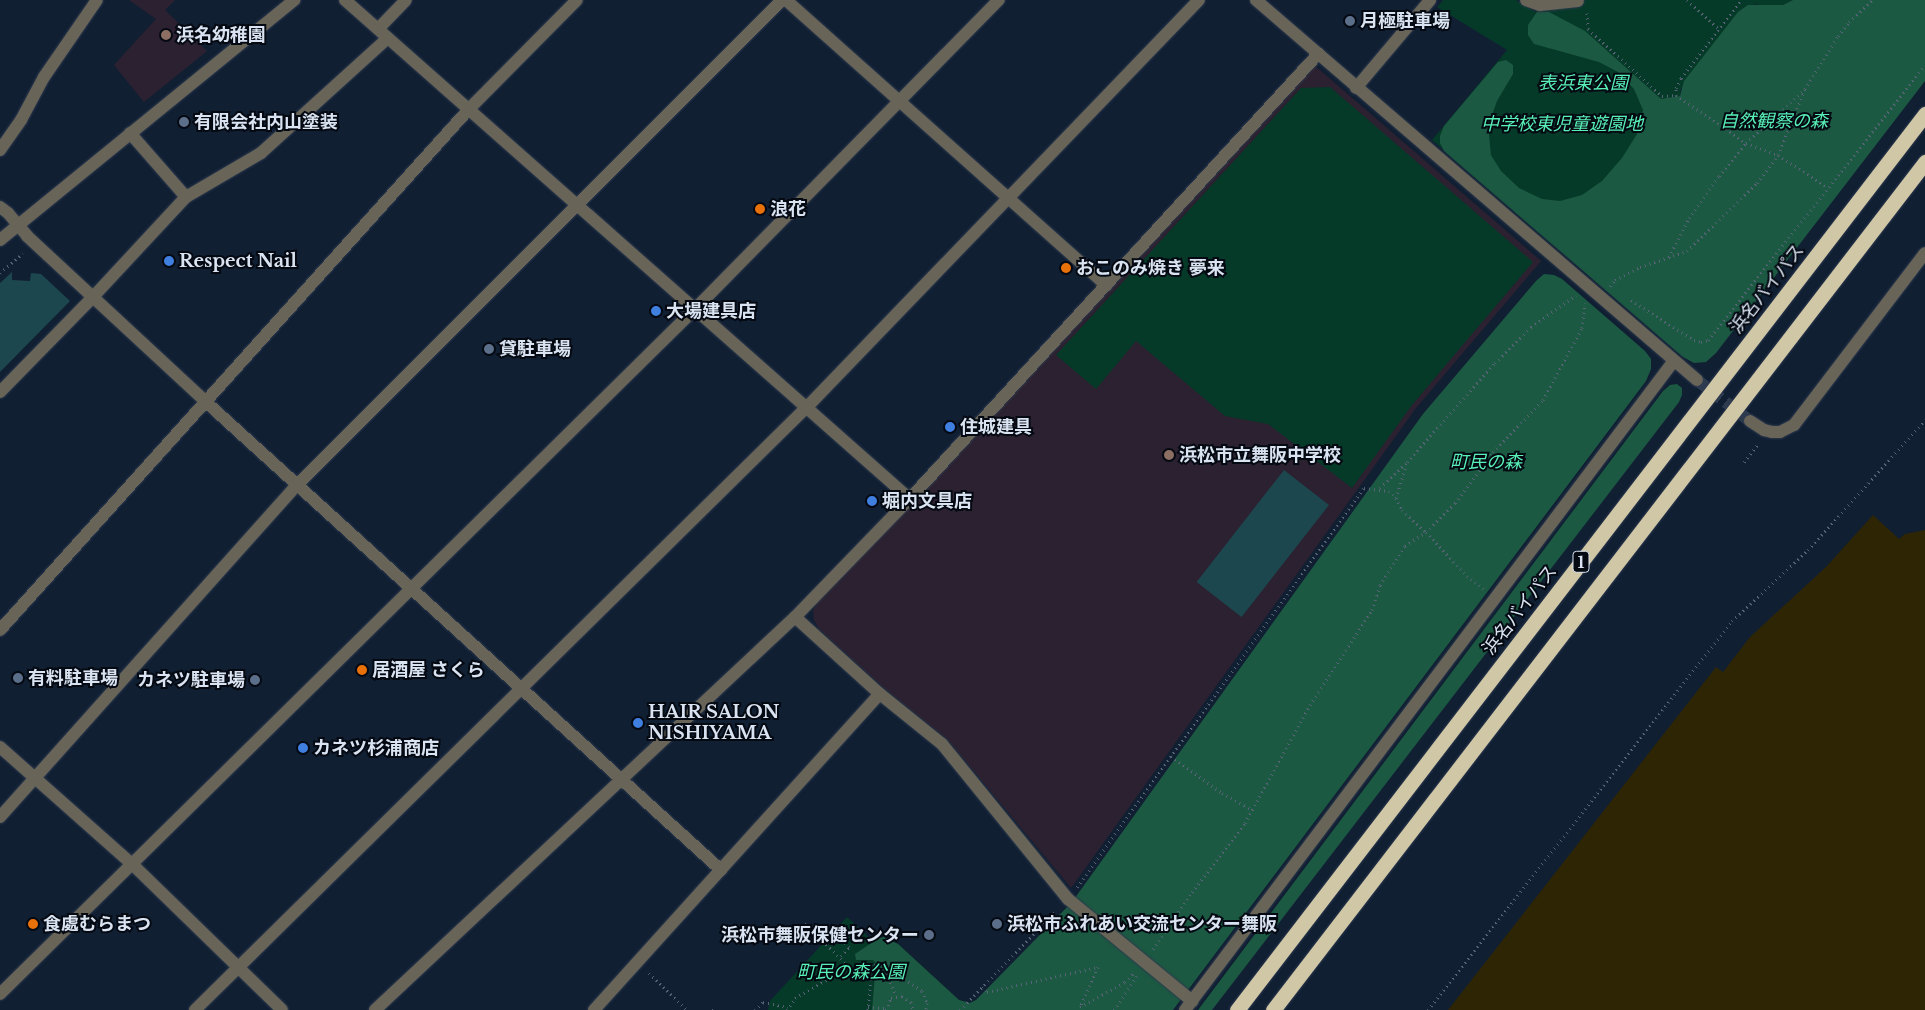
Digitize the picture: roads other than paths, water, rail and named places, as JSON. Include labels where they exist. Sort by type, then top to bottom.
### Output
[{"type":"highway","name":"浜名バイパス","points":[[1237,1010],[1925,114]]},
{"type":"highway","name":"1","points":[[1273,1010],[1925,162]]},
{"type":"street","points":[[0,150],[21,120],[44,78],[97,0]]},
{"type":"street","points":[[0,240],[294,0]]},
{"type":"street","points":[[344,0],[696,308],[910,499]]},
{"type":"street","points":[[378,29],[406,0]]},
{"type":"street","points":[[0,630],[469,109],[577,0]]},
{"type":"street","points":[[0,817],[297,485],[577,204],[784,0],[1106,285]]},
{"type":"street","points":[[0,994],[696,308],[999,0]]},
{"type":"street","points":[[195,1010],[807,407],[1199,0]]},
{"type":"street","points":[[1256,0],[1673,362],[1697,380]]},
{"type":"street","points":[[1356,88],[1430,0]]},
{"type":"street","points":[[1526,0],[1540,5],[1578,1]]},
{"type":"street","points":[[0,392],[93,297],[186,197],[261,153],[388,38]]},
{"type":"street","points":[[375,1010],[795,618],[910,499],[1318,54]]},
{"type":"street","points":[[130,133],[186,197]]},
{"type":"street","points":[[0,207],[34,243],[206,402],[721,870]]},
{"type":"street","points":[[1750,421],[1764,430],[1772,432],[1780,432],[1794,425],[1925,253]]},
{"type":"street","points":[[795,618],[880,694],[942,744],[1068,899],[1145,962],[1189,1006],[1673,362]]},
{"type":"street","points":[[594,1010],[880,694]]},
{"type":"street","points":[[0,747],[132,864],[282,1010]]},
{"type":"tunnel","points":[[1697,380],[1750,421]]},
{"type":"place","name":"月極駐車場","points":[[1350,21]]},
{"type":"place","name":"浜名幼稚園","points":[[166,35]]},
{"type":"place","name":"有限会社内山塗装","points":[[184,122]]},
{"type":"place","name":"浪花","points":[[760,209]]},
{"type":"place","name":"Respect Nail","points":[[169,261]]},
{"type":"place","name":"おこのみ焼き 夢来","points":[[1066,268]]},
{"type":"place","name":"大場建具店","points":[[656,311]]},
{"type":"place","name":"貸駐車場","points":[[489,349]]},
{"type":"place","name":"住城建具","points":[[950,427]]},
{"type":"place","name":"浜松市立舞阪中学校","points":[[1169,455]]},
{"type":"place","name":"堀内文具店","points":[[872,501]]},
{"type":"place","name":"居酒屋 さくら","points":[[362,670]]},
{"type":"place","name":"有料駐車場","points":[[18,678]]},
{"type":"place","name":"カネツ駐車場","points":[[255,680]]},
{"type":"place","name":"HAIR SALON NISHIYAMA","points":[[638,723]]},
{"type":"place","name":"カネツ杉浦商店","points":[[303,748]]},
{"type":"place","name":"食處むらまつ","points":[[33,924]]},
{"type":"place","name":"浜松市ふれあい交流センター舞阪","points":[[997,924]]},
{"type":"place","name":"浜松市舞阪保健センター","points":[[929,935]]},
{"type":"park label","name":"表浜東公園","points":[[1583,83]]},
{"type":"park label","name":"自然観察の森","points":[[1774,121]]},
{"type":"park label","name":"中学校東児童遊園地","points":[[1562,124]]},
{"type":"park label","name":"町民の森","points":[[1486,462]]},
{"type":"park label","name":"町民の森公園","points":[[851,972]]}]
